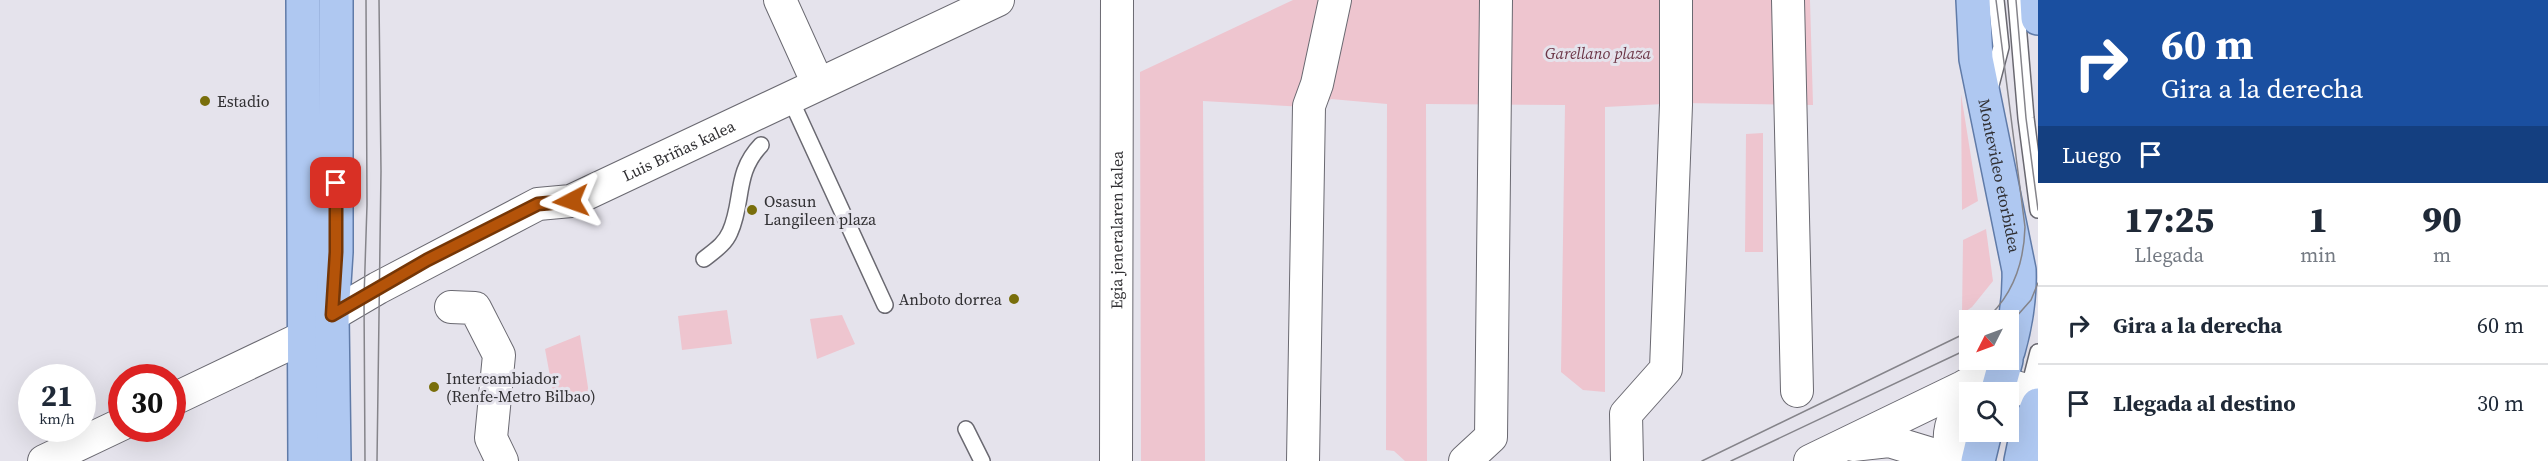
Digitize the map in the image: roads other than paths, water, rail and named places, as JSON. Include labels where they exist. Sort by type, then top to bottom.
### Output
[{"type":"main road","points":[[303,0],[304,461]]},
{"type":"main road","points":[[334,461],[332,315],[336,252],[336,0]]},
{"type":"main road","name":"Montevideo etorbidea","points":[[1973,0],[1976,59],[1987,102],[2019,270],[2018,318],[2005,382]]},
{"type":"main road","points":[[2037,0],[2038,18]]},
{"type":"main road","points":[[1978,461],[1983,442]]},
{"type":"street","points":[[780,0],[818,84]]},
{"type":"street","name":"Luis Briñas kalea","points":[[186,393],[302,338],[332,315],[427,260],[538,204],[571,201],[998,0]]},
{"type":"street","name":"Egia jeneralaren kalea","points":[[1116,461],[1117,0]]},
{"type":"street","points":[[1303,461],[1309,106],[1317,84],[1335,0]]},
{"type":"street","points":[[1465,461],[1491,437],[1496,0]]},
{"type":"street","points":[[1627,461],[1626,414],[1666,369],[1676,105],[1676,0]]},
{"type":"street","points":[[1788,0],[1797,391]]},
{"type":"street","points":[[451,307],[476,308],[499,355],[491,438],[502,461]]},
{"type":"street","points":[[1810,461],[1840,446],[1959,408]]},
{"type":"street","points":[[1954,461],[1949,448],[1950,426],[1959,409]]},
{"type":"street","points":[[44,461],[108,431]]},
{"type":"street","points":[[1840,446],[1889,441],[1935,455],[1943,461]]},
{"type":"lane","points":[[1987,102],[2001,47],[1996,0]]},
{"type":"lane","points":[[2016,0],[2026,118],[2038,210]]},
{"type":"lane","points":[[790,98],[885,305]]},
{"type":"lane","points":[[704,259],[720,247],[730,232],[746,164],[761,145]]},
{"type":"lane","points":[[2013,382],[2038,352]]},
{"type":"lane","points":[[966,429],[982,461]]},
{"type":"tram line","points":[[365,461],[366,0]]},
{"type":"tram line","points":[[377,461],[381,171],[379,0]]},
{"type":"tram line","points":[[1995,310],[2015,278],[2022,254],[2025,227],[1996,0]]},
{"type":"tram line","points":[[2016,0],[2026,118],[2038,210]]},
{"type":"tram line","points":[[2019,314],[2031,300],[2038,283]]},
{"type":"tram line","points":[[1702,461],[1959,336]]},
{"type":"tram line","points":[[1731,461],[1959,353]]},
{"type":"place","name":"Estadio","points":[[205,101]]},
{"type":"place","name":"Osasun Langileen plaza","points":[[752,210]]},
{"type":"place","name":"Anboto dorrea","points":[[1014,299]]},
{"type":"place","name":"Intercambiador (Renfe-Metro Bilbao)","points":[[434,387]]},
{"type":"park label","name":"Garellano plaza","points":[[1598,53]]}]
